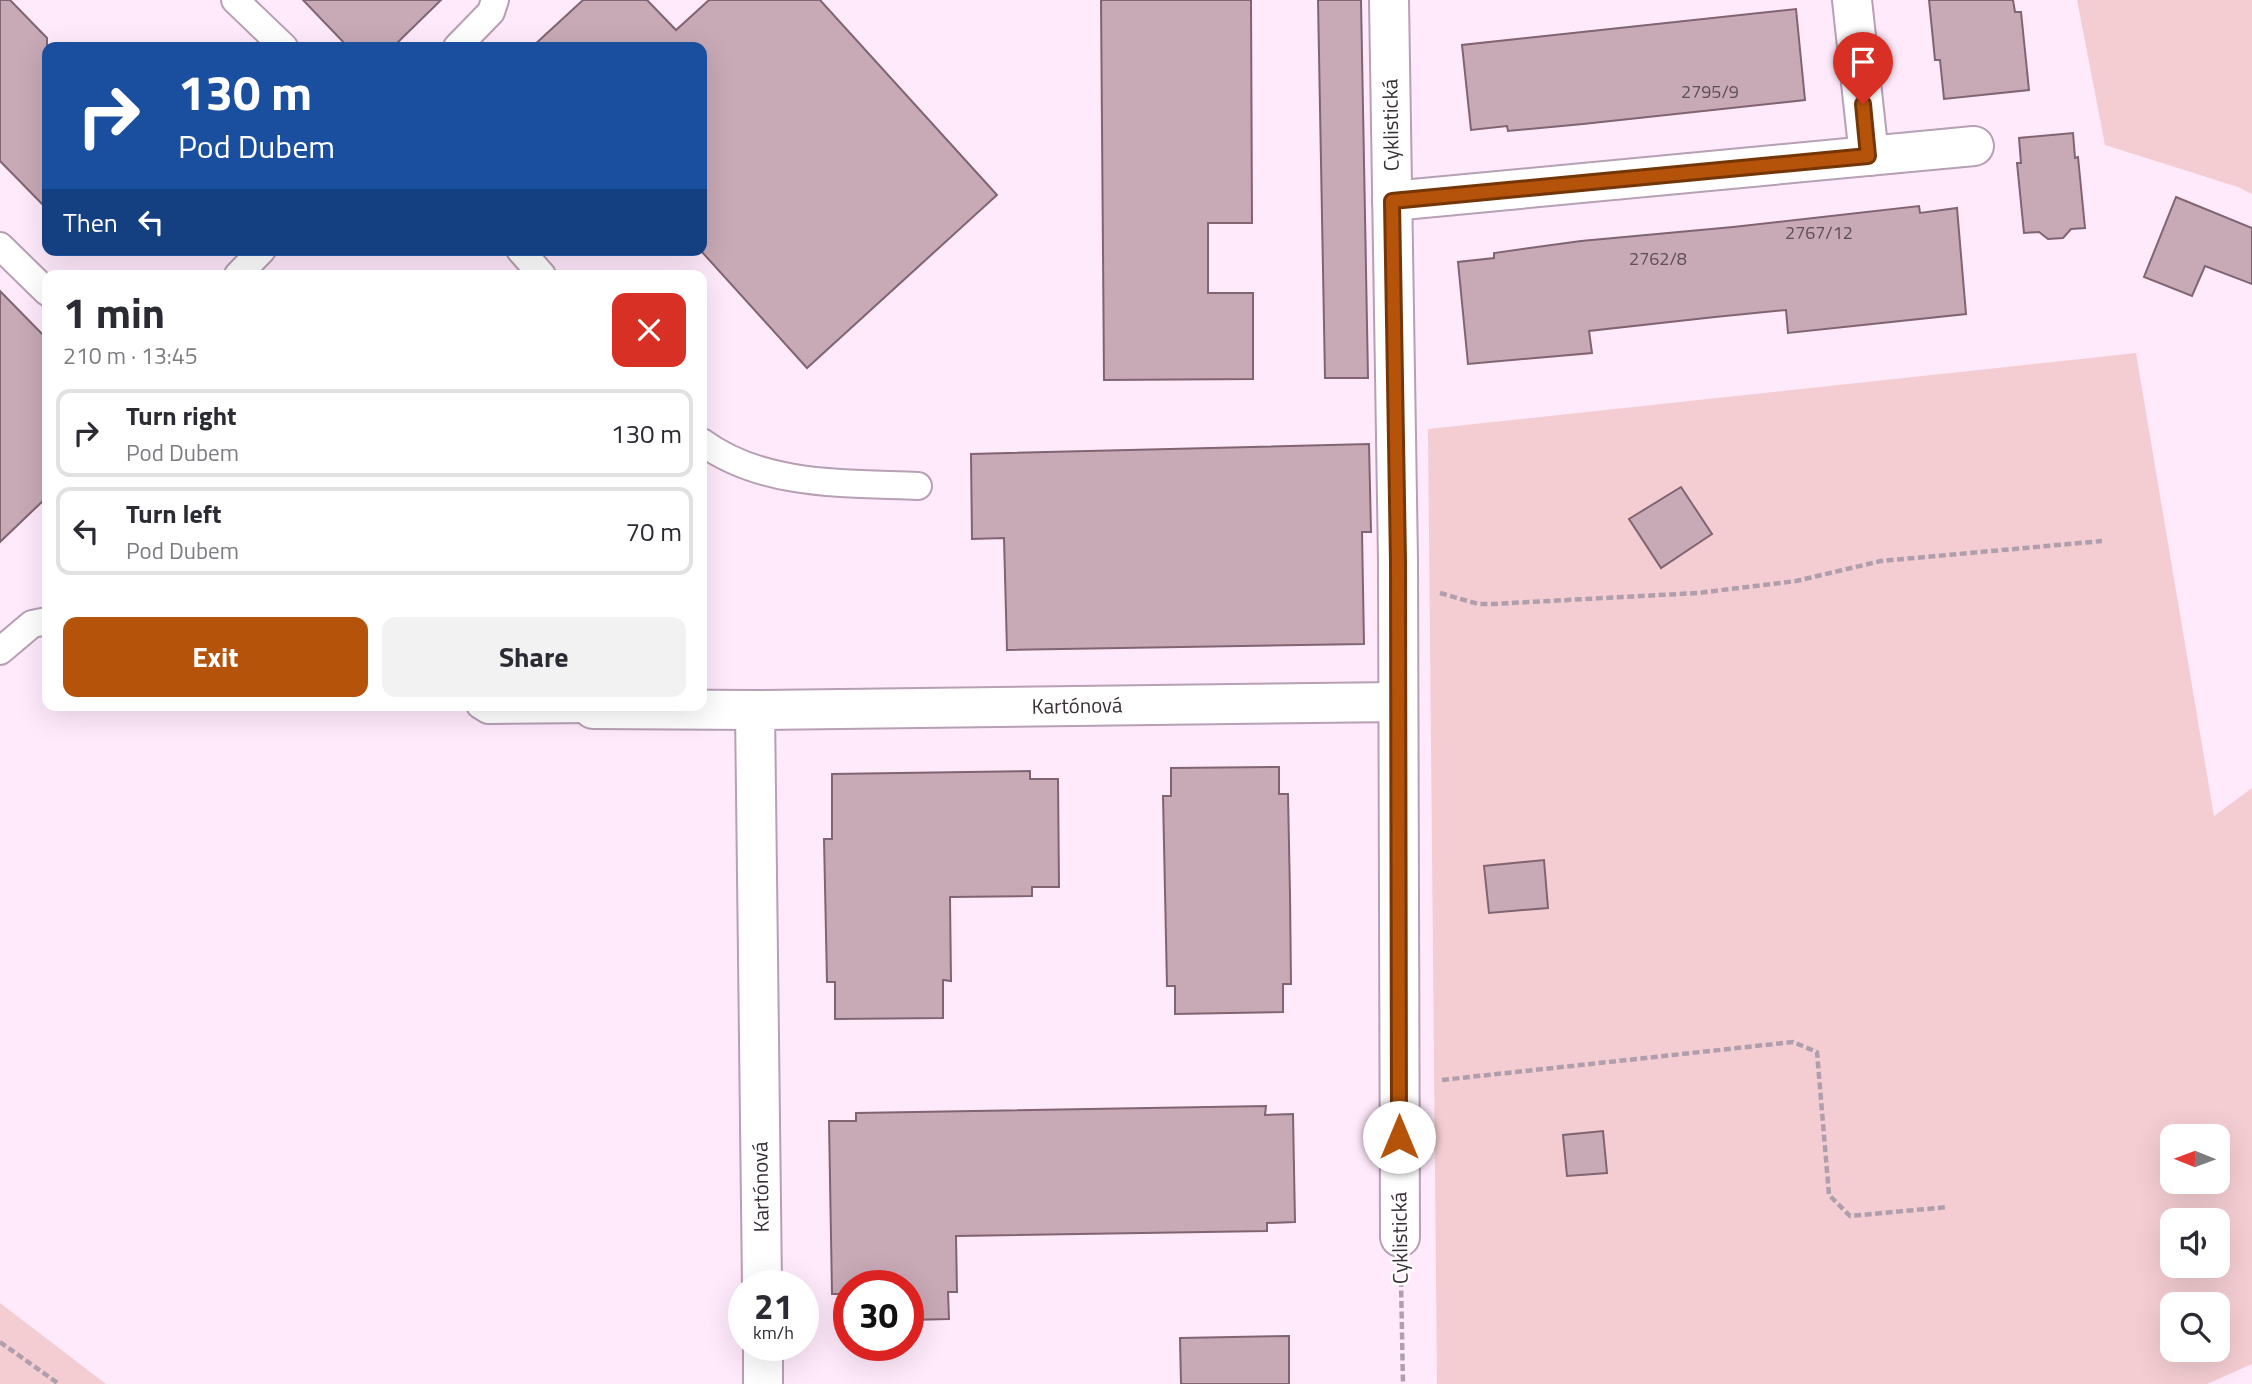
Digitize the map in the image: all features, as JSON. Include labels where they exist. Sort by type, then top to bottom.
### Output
[{"type":"street","name":"Cyklistická","points":[[1390,0],[1398,561],[1400,1237]]},
{"type":"street","points":[[1852,0],[1868,156]]},
{"type":"street","points":[[1392,201],[1975,146]]},
{"type":"street","name":"Kartónová","points":[[707,710],[1398,702]]},
{"type":"street","name":"Kartónová","points":[[755,710],[762,1270]]},
{"type":"street","points":[[763,1361],[763,1384]]},
{"type":"lane","points":[[235,0],[279,42]]},
{"type":"lane","points":[[462,42],[491,12],[495,0]]},
{"type":"lane","points":[[0,246],[42,287]]},
{"type":"lane","points":[[245,270],[257,256]]},
{"type":"lane","points":[[525,256],[538,270]]},
{"type":"lane","points":[[707,446],[715,452],[764,471],[813,481],[918,486]]},
{"type":"lane","points":[[0,651],[32,624],[42,622]]},
{"type":"path","points":[[1398,561],[1433,590],[1451,598],[1493,604],[1698,593],[1796,581],[1881,561],[2102,541]]},
{"type":"path","points":[[1432,1081],[1793,1042],[1817,1052],[1829,1195],[1850,1216],[1948,1207]]},
{"type":"path","name":"Cyklistická","points":[[1400,1237],[1403,1384]]},
{"type":"path","points":[[0,1342],[59,1384]]},
{"type":"shaded area","points":[[2077,0],[2252,0],[2252,194],[2238,187],[2105,145]]},
{"type":"shaded area","points":[[2136,353],[2214,816],[2252,788],[2252,1364],[2207,1384],[1437,1384],[1428,429]]},
{"type":"shaded area","points":[[0,1303],[106,1384],[0,1384]]},
{"type":"building","points":[[0,0],[10,0],[47,38],[47,42],[42,42],[42,204],[0,161]]},
{"type":"building","points":[[303,0],[441,0],[398,42],[343,42]]},
{"type":"building","points":[[583,0],[647,0],[676,30],[709,0],[820,0],[997,195],[807,368],[706,256],[707,42],[537,42]]},
{"type":"building","points":[[1101,0],[1251,0],[1252,223],[1208,223],[1208,293],[1253,293],[1253,379],[1104,380]]},
{"type":"building","points":[[1318,0],[1361,0],[1368,378],[1325,378]]},
{"type":"building","points":[[1929,0],[2013,0],[2015,12],[2021,12],[2029,90],[1944,99],[1940,60],[1935,60]]},
{"type":"building","points":[[1796,9],[1805,100],[1508,131],[1507,126],[1471,130],[1462,45]]},
{"type":"building","points":[[2073,133],[2085,228],[2071,229],[2063,238],[2048,239],[2039,232],[2024,233],[2017,163],[2021,163],[2019,138]]},
{"type":"building","points":[[2176,197],[2252,228],[2252,284],[2205,266],[2192,296],[2144,277]]},
{"type":"building","points":[[1919,206],[1920,213],[1957,208],[1966,314],[1788,333],[1786,310],[1715,317],[1589,331],[1592,353],[1468,364],[1458,262],[1494,258],[1494,253],[1581,241]]},
{"type":"building","points":[[0,291],[42,334],[42,502],[0,542]]},
{"type":"building","points":[[1369,444],[1371,532],[1362,532],[1364,644],[1007,650],[1004,538],[972,539],[971,454]]},
{"type":"building","points":[[1681,487],[1712,534],[1661,568],[1629,519]]},
{"type":"building","points":[[1279,767],[1279,794],[1288,794],[1290,894],[1291,984],[1283,984],[1283,1012],[1175,1014],[1175,986],[1167,986],[1163,796],[1171,796],[1171,768]]},
{"type":"building","points":[[1030,771],[1030,779],[1058,779],[1059,887],[1032,887],[1032,896],[950,897],[951,981],[943,980],[943,1018],[835,1019],[835,982],[827,982],[824,839],[832,839],[832,774]]},
{"type":"building","points":[[1544,860],[1548,908],[1489,913],[1484,866]]},
{"type":"building","points":[[1266,1106],[1265,1115],[1293,1114],[1295,1222],[1267,1223],[1267,1231],[956,1236],[957,1292],[948,1292],[949,1319],[924,1320],[924,1270],[833,1270],[832,1294],[829,1121],[856,1121],[856,1113]]},
{"type":"building","points":[[1603,1131],[1607,1173],[1567,1176],[1563,1135]]},
{"type":"building","points":[[1289,1336],[1289,1384],[1181,1384],[1180,1338]]},
{"type":"route","points":[[1399,1137],[1398,561],[1392,201],[1868,156],[1863,104]]}]
